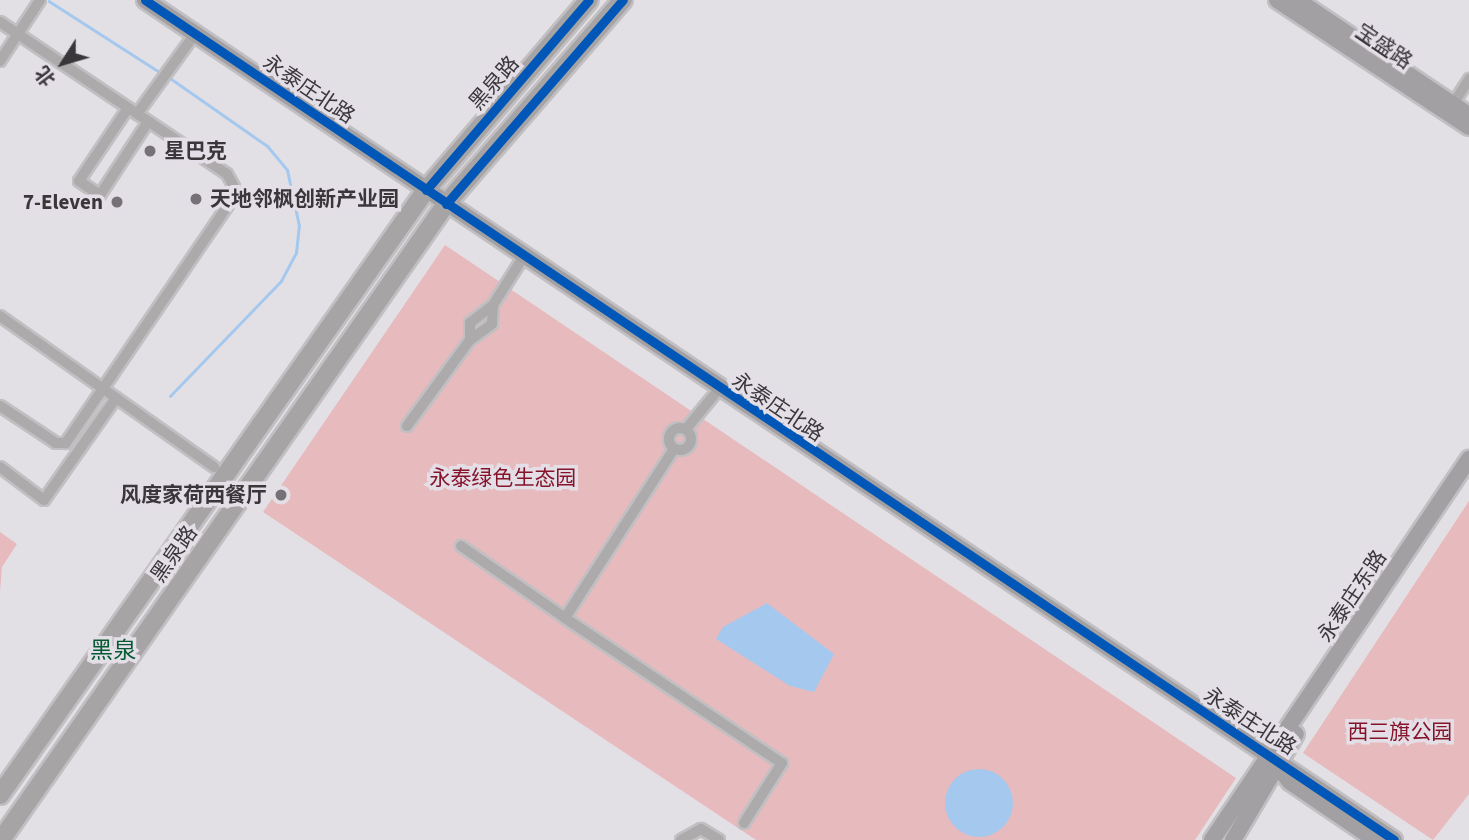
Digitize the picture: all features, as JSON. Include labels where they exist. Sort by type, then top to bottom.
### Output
[{"type":"main road","name":"黑泉路","points":[[0,795],[426,190],[589,0]]},
{"type":"main road","name":"黑泉路","points":[[1,840],[446,204],[623,0]]},
{"type":"street","points":[[0,61],[40,0]]},
{"type":"street","name":"永泰庄北路","points":[[145,0],[719,389],[1394,840]]},
{"type":"street","name":"宝盛路","points":[[1277,0],[1469,127]]},
{"type":"street","name":"宝盛路","points":[[1297,0],[1469,114]]},
{"type":"street","points":[[0,22],[227,174],[237,192],[66,443],[56,443],[0,406]]},
{"type":"street","points":[[148,122],[100,195],[79,181],[195,34]]},
{"type":"street","points":[[1453,103],[1469,79]]},
{"type":"street","points":[[470,340],[470,323],[493,305],[524,256]]},
{"type":"street","points":[[407,426],[470,340],[492,324],[493,305]]},
{"type":"street","points":[[0,316],[214,467]]},
{"type":"street","points":[[565,618],[672,452],[672,434],[686,429],[719,389]]},
{"type":"street","points":[[0,467],[44,500],[116,398]]},
{"type":"street","name":"永泰庄东路","points":[[1276,763],[1469,459]]},
{"type":"street","name":"永泰庄东路","points":[[1276,763],[1469,476]]},
{"type":"street","points":[[461,546],[782,763],[744,823]]},
{"type":"street","points":[[1212,840],[1276,763]]},
{"type":"street","points":[[1233,840],[1276,763]]},
{"type":"street","name":"永泰庄北路","points":[[1276,763],[1375,840]]},
{"type":"street","points":[[681,840],[701,830],[719,840]]},
{"type":"green space","name":"永泰绿色生态园","points":[[445,245],[1236,778],[1195,840],[756,840],[263,512]]},
{"type":"green space","name":"西三旗公园","points":[[1469,501],[1469,794],[1433,840],[1303,753]]},
{"type":"green space","points":[[0,532],[17,544],[2,567],[0,592]]},
{"type":"water","points":[[767,603],[834,654],[814,692],[790,686],[716,639],[723,627]]},
{"type":"water","points":[[972,769],[986,769],[998,774],[1008,784],[1013,803],[1008,822],[998,832],[986,837],[972,837],[960,832],[950,822],[945,810],[945,796],[950,784],[960,774]]},
{"type":"waterway","points":[[49,1],[158,71]]},
{"type":"waterway","points":[[170,396],[281,281],[296,253],[299,226],[287,170],[268,147],[172,80]]},
{"type":"cycle path","points":[[145,0],[1394,840]]},
{"type":"cycle path","points":[[426,190],[589,0]]},
{"type":"cycle path","points":[[446,204],[623,0]]},
{"type":"place","name":"星巴克","points":[[150,151]]},
{"type":"place","name":"天地邻枫创新产业园","points":[[196,199]]},
{"type":"place","name":"7-Eleven","points":[[117,202]]},
{"type":"place","name":"风度家荷西餐厅","points":[[281,495]]},
{"type":"district","name":"黑泉","points":[[113,651]]}]
